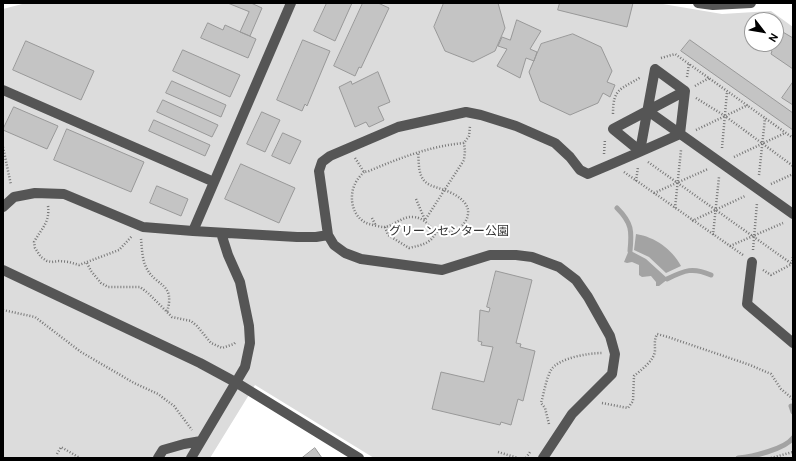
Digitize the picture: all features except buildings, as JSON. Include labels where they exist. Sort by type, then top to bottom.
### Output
[{"type":"street","points":[[193,232],[291,3]]},
{"type":"street","points":[[698,3],[713,5],[751,3]]},
{"type":"street","points":[[640,152],[655,69],[685,91]]},
{"type":"street","points":[[3,90],[214,182]]},
{"type":"street","points":[[640,152],[613,129],[685,91]]},
{"type":"street","points":[[680,134],[685,91]]},
{"type":"street","points":[[648,111],[758,190],[790,218]]},
{"type":"street","points":[[543,458],[572,414],[612,374],[615,354],[610,336],[588,297],[576,280],[559,267],[532,256],[490,255],[442,270],[361,259],[345,253],[334,245],[328,235],[319,171],[322,162],[330,156],[398,127],[466,112],[516,126],[555,143],[570,157],[580,170],[588,174],[680,134]]},
{"type":"street","points":[[3,207],[14,197],[35,194],[64,194],[143,229],[303,237],[328,235]]},
{"type":"street","points":[[191,458],[237,383],[245,367],[250,343],[249,326],[240,282],[228,255],[221,233]]},
{"type":"street","points":[[752,262],[747,304],[793,343]]},
{"type":"street","points":[[3,270],[200,362],[359,458]]},
{"type":"street","points":[[158,458],[163,450],[201,441]]},
{"type":"path","points":[[793,138],[675,54],[656,60],[655,69],[617,91],[613,99],[613,129],[605,135],[604,159],[771,275],[793,264]]},
{"type":"path","points":[[689,64],[685,91],[725,116],[793,166]]},
{"type":"path","points":[[425,220],[464,160],[464,143],[469,136],[470,127],[466,112]]},
{"type":"path","points":[[425,220],[413,217],[404,218],[385,227],[366,223],[360,219],[354,211],[352,203],[355,184],[364,172],[418,152],[445,145],[464,143]]},
{"type":"path","points":[[3,147],[14,197]]},
{"type":"path","points":[[348,148],[364,172]]},
{"type":"path","points":[[416,199],[425,220],[436,232],[446,233],[457,231],[468,215],[466,205],[459,198],[423,180],[418,152]]},
{"type":"path","points":[[640,152],[640,156],[793,264]]},
{"type":"path","points":[[692,221],[793,174]]},
{"type":"path","points":[[46,194],[49,215],[34,242],[35,248],[41,257],[47,261],[69,262],[79,265],[87,263],[118,250],[132,236],[143,229]]},
{"type":"path","points":[[372,218],[376,226]]},
{"type":"path","points":[[730,246],[790,218]]},
{"type":"path","points":[[385,227],[388,235],[409,248],[433,240],[436,232]]},
{"type":"path","points":[[143,229],[141,238],[146,268],[169,293],[170,303],[167,312]]},
{"type":"path","points":[[793,256],[793,264]]},
{"type":"path","points":[[87,263],[91,272],[108,287],[140,287],[172,317],[191,321],[211,343],[222,348],[234,344],[242,332],[249,326]]},
{"type":"path","points":[[3,310],[35,317],[81,352],[134,383],[158,394],[174,406],[201,441]]},
{"type":"path","points":[[601,403],[628,408],[631,405],[633,401],[634,376],[647,366],[655,351],[654,341],[657,334],[743,362],[771,374],[780,389],[793,399]]},
{"type":"path","points":[[548,425],[544,408],[541,403],[550,371],[554,366],[576,356],[591,353],[615,354]]},
{"type":"path","points":[[57,454],[61,447],[80,458]]},
{"type":"path","points":[[498,452],[518,458]]},
{"type":"path","points":[[526,458],[531,452]]},
{"type":"path","points":[[771,458],[793,452]]},
{"type":"green space","name":"グリーンセンター公園","points":[[26,3],[657,3],[722,14],[744,13],[744,52],[784,52],[784,20],[793,27],[793,458],[374,458],[255,385],[210,458],[3,458],[3,9]]},
{"type":"shaded area","points":[[636,234],[650,238],[668,249],[681,266],[666,273],[649,257],[634,250]]},
{"type":"shaded area","points":[[629,250],[646,259],[668,279],[659,286],[656,286],[656,282],[651,276],[642,277],[639,275],[639,265],[632,262],[624,262]]},
{"type":"waterway","points":[[617,208],[626,218],[630,228],[630,251]]},
{"type":"waterway","points":[[667,279],[679,273],[694,270],[711,275]]},
{"type":"waterway","points":[[791,406],[793,412]]},
{"type":"waterway","points":[[738,458],[776,449],[783,446],[793,438]]}]
